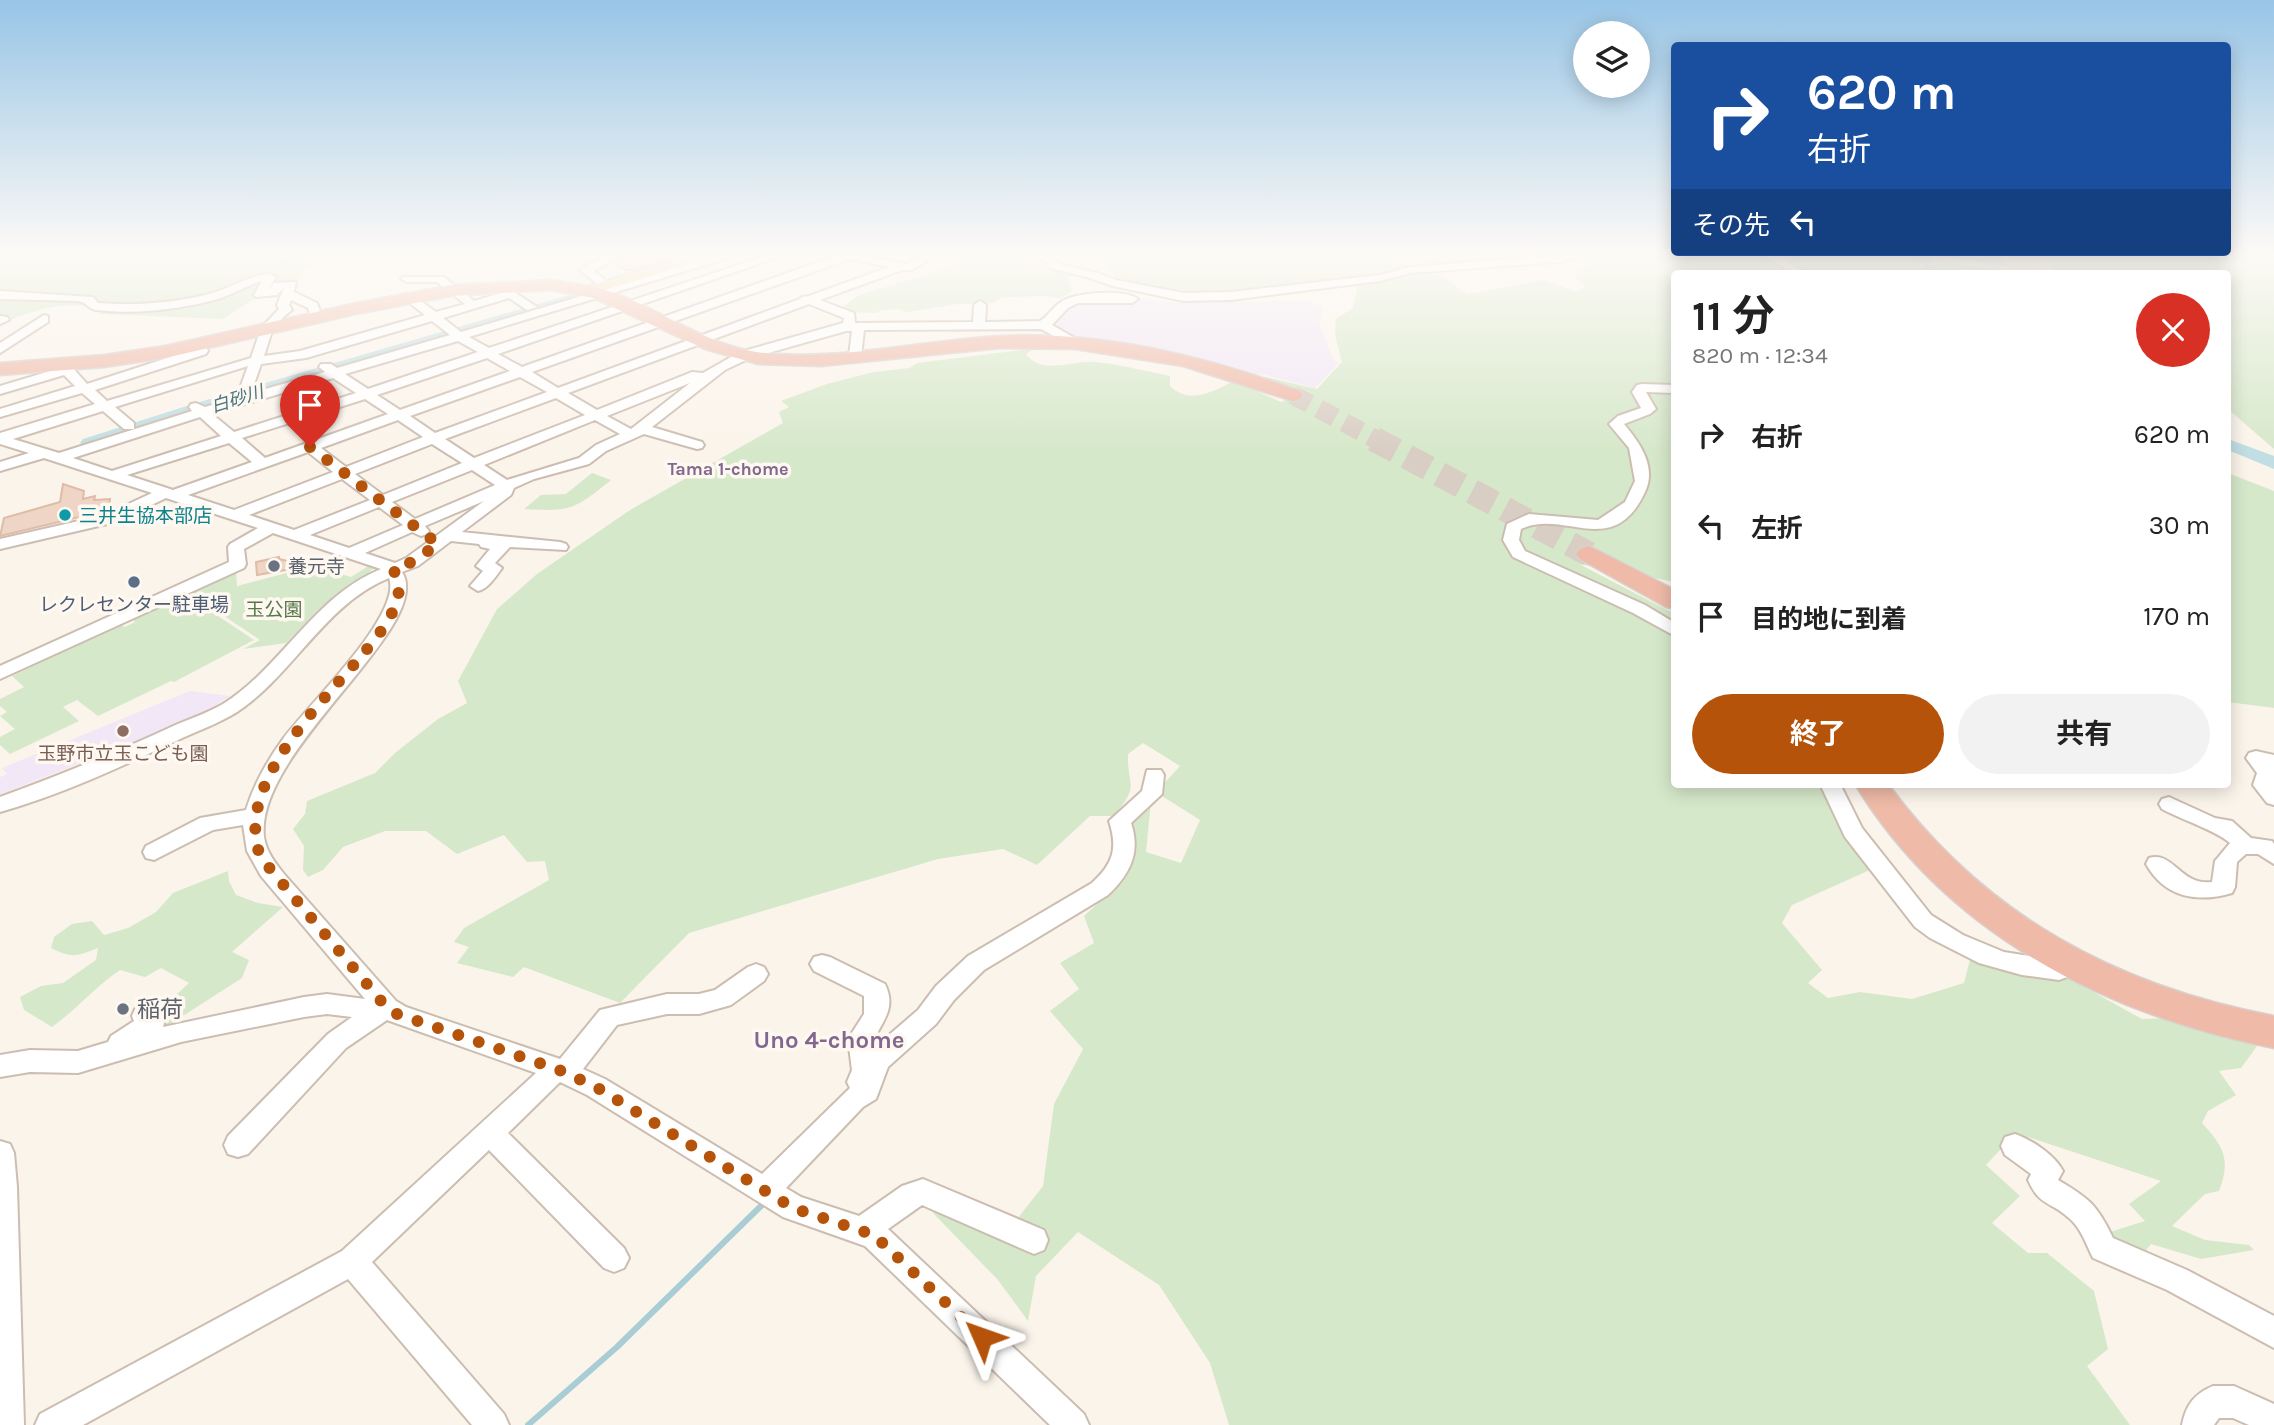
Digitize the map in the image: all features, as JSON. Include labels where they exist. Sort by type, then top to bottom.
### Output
[{"type":"highway","points":[[4,369],[64,367],[142,356],[310,318]]},
{"type":"highway","points":[[659,318],[702,340],[740,354],[792,360],[1004,342],[1074,343],[1190,362],[1293,395]]},
{"type":"highway","points":[[1590,554],[1671,599]]},
{"type":"highway","points":[[1874,788],[1919,846],[1956,884],[2015,929],[2069,962],[2115,984],[2165,1003],[2274,1032]]},
{"type":"street","points":[[246,391],[254,362],[276,318]]},
{"type":"street","points":[[0,439],[244,363],[301,355],[420,318]]},
{"type":"street","points":[[436,318],[488,353],[595,415],[637,432],[697,445]]},
{"type":"street","points":[[456,333],[498,318]]},
{"type":"street","points":[[0,467],[129,426],[199,409],[503,318]]},
{"type":"street","points":[[113,475],[590,318]]},
{"type":"street","points":[[0,544],[110,519],[169,494],[263,464],[678,318]]},
{"type":"street","points":[[235,515],[434,438],[760,318]]},
{"type":"street","points":[[850,318],[849,325],[859,335],[855,356]]},
{"type":"street","points":[[925,327],[927,318]]},
{"type":"street","points":[[979,318],[979,327]]},
{"type":"street","points":[[295,535],[707,371],[740,354],[851,328],[1044,325],[1053,318]]},
{"type":"street","points":[[0,349],[44,319]]},
{"type":"street","points":[[1044,325],[1074,343]]},
{"type":"street","points":[[0,413],[202,351],[199,344]]},
{"type":"street","points":[[350,553],[529,475],[584,461],[601,448],[637,432],[695,385],[740,354]]},
{"type":"street","points":[[301,355],[367,393],[506,486]]},
{"type":"street","points":[[0,390],[64,367],[84,388],[129,426]]},
{"type":"street","points":[[60,458],[246,391],[328,370]]},
{"type":"street","points":[[1671,389],[1642,387],[1639,392],[1649,409],[1616,424],[1636,447],[1643,481],[1632,504],[1617,519],[1598,525],[1529,519],[1513,527],[1511,540],[1514,548],[1525,558],[1639,609],[1671,629]]},
{"type":"street","points":[[199,409],[263,464]]},
{"type":"street","points":[[0,439],[393,569],[400,587],[379,634],[284,751],[268,778],[255,816],[254,841],[261,858],[387,1008],[397,1014],[561,1070],[596,1087],[793,1208],[874,1235],[1073,1425]]},
{"type":"street","points":[[310,447],[414,526],[444,540],[560,547]]},
{"type":"street","points":[[0,805],[113,762],[215,717],[247,696],[309,630],[366,581],[412,562],[506,492],[506,486]]},
{"type":"street","points":[[0,673],[238,564],[236,547],[272,527]]},
{"type":"street","points":[[478,586],[494,568],[484,566],[502,546],[487,544],[489,541]]},
{"type":"street","points":[[2274,762],[2256,758],[2267,772],[2263,785],[2274,798]]},
{"type":"street","points":[[764,1191],[854,1099],[867,1091],[877,1061],[927,1017],[945,993],[976,963],[1100,889],[1116,874],[1127,841],[1120,821],[1152,794],[1154,775]]},
{"type":"street","points":[[1832,788],[1853,832],[1923,921],[1936,931],[1979,955],[2025,969],[2059,970],[2069,962]]},
{"type":"street","points":[[2169,804],[2211,825],[2224,826],[2245,845]]},
{"type":"street","points":[[154,852],[208,823],[255,816]]},
{"type":"street","points":[[2157,864],[2193,893],[2208,893],[2224,887],[2224,862],[2233,849],[2245,845],[2264,847],[2274,856]]},
{"type":"street","points":[[822,964],[876,991],[876,1016],[861,1039],[865,1070],[854,1099]]},
{"type":"street","points":[[51,1425],[352,1261],[561,1070],[609,1017],[667,1004],[699,1004],[722,998],[756,974]]},
{"type":"street","points":[[0,1066],[30,1061],[78,1062],[181,1032],[304,1007],[327,1004],[366,1009],[387,1008]]},
{"type":"street","points":[[238,1145],[337,1041],[387,1008]]},
{"type":"street","points":[[105,1054],[152,1023],[144,1016]]},
{"type":"street","points":[[490,1133],[614,1258]]},
{"type":"street","points":[[2015,1146],[2049,1171],[2042,1180],[2046,1188],[2079,1208],[2092,1224],[2103,1248],[2119,1258],[2177,1280],[2274,1334]]},
{"type":"street","points":[[0,1153],[4,1187],[8,1425]]},
{"type":"street","points":[[864,1230],[912,1195],[923,1192],[1034,1240]]},
{"type":"street","points":[[352,1261],[493,1425]]},
{"type":"street","points":[[2198,1425],[2200,1414],[2213,1402],[2234,1402],[2274,1420]]},
{"type":"shaded area","points":[[1058,318],[1320,318],[1319,323],[1334,361],[1339,363],[1315,388],[1266,375],[1249,374],[1074,339],[1055,329]]},
{"type":"shaded area","points":[[190,691],[230,696],[211,708],[120,748],[0,794],[0,777],[7,774],[2,768]]},
{"type":"green space","points":[[0,318],[15,318],[0,325]]},
{"type":"green space","points":[[1671,318],[1671,581],[1579,564],[1671,612],[1671,788],[1821,788],[1872,869],[1792,905],[1782,923],[1822,970],[1808,983],[1828,998],[1860,992],[1912,999],[1964,983],[1970,960],[2029,976],[2066,977],[2142,1019],[2171,1018],[2260,1042],[2241,1068],[2219,1071],[2236,1095],[2208,1111],[2202,1123],[2216,1139],[2225,1162],[2219,1191],[2205,1194],[2172,1226],[2205,1240],[2249,1245],[2254,1250],[2201,1259],[2151,1244],[2139,1259],[2113,1244],[2107,1233],[2145,1221],[2129,1204],[2161,1181],[2016,1133],[1986,1165],[2020,1196],[1992,1223],[2028,1253],[2047,1253],[2094,1291],[2108,1349],[2087,1366],[2130,1425],[1229,1425],[1210,1363],[1159,1285],[1078,1232],[1036,1276],[1028,1321],[998,1280],[934,1214],[928,1201],[1003,1237],[1043,1186],[1054,1104],[1083,1049],[1050,1011],[1079,989],[1060,963],[1094,943],[1084,916],[1119,884],[1132,841],[1125,821],[1151,801],[1146,852],[1181,863],[1200,820],[1162,796],[1159,789],[1180,766],[1143,743],[1128,754],[1130,791],[1114,816],[1090,816],[1037,865],[1003,849],[938,859],[689,933],[620,1003],[524,967],[513,977],[457,963],[469,947],[454,942],[464,928],[549,880],[545,861],[527,862],[504,835],[457,854],[426,831],[385,831],[343,847],[323,870],[308,877],[303,870],[304,846],[293,829],[305,814],[307,801],[375,773],[395,753],[438,719],[467,703],[458,681],[497,609],[537,574],[630,510],[783,423],[779,412],[789,407],[781,401],[827,384],[874,372],[910,368],[917,363],[1030,349],[1032,350],[1026,354],[1032,361],[1049,366],[1094,362],[1170,376],[1170,386],[1185,395],[1201,395],[1234,381],[1281,402],[1299,394],[1262,379],[1266,377],[1317,389],[1342,362],[1335,335],[1336,319]]},
{"type":"green space","points":[[2231,318],[2274,318],[2274,449],[2231,412]]},
{"type":"green space","points":[[592,473],[611,480],[580,503],[563,509],[524,509],[541,495],[566,494]]},
{"type":"green space","points":[[2231,474],[2274,491],[2274,708],[2231,702]]},
{"type":"green space","name":"玉公園","points":[[370,565],[376,567],[322,606],[286,643],[243,649],[260,640],[188,592],[236,570],[237,586],[314,566],[351,577]]},
{"type":"green space","points":[[185,594],[203,605],[189,613],[206,608],[254,640],[174,682],[171,681],[98,716],[77,700],[63,707],[79,721],[10,754],[0,745],[0,737],[15,729],[0,716],[7,712],[0,706],[0,699],[24,687],[12,676],[120,624],[125,627],[135,622],[131,618]]},
{"type":"green space","points":[[228,871],[229,881],[236,895],[258,903],[283,907],[232,952],[249,960],[242,978],[150,1037],[153,1016],[189,983],[161,968],[145,977],[120,970],[52,1027],[24,1010],[20,997],[41,986],[63,983],[96,960],[98,948],[74,955],[51,948],[54,937],[72,924],[92,921],[104,935],[128,928],[156,912],[173,893]]},
{"type":"building","name":"三井生協本部店","points":[[63,484],[84,491],[83,499],[95,496],[94,500],[110,499],[109,510],[0,536],[4,518],[60,502]]},
{"type":"building","name":"養元寺","points":[[279,557],[308,566],[257,575],[256,562]]},
{"type":"waterway","name":"白砂川","points":[[89,443],[202,407],[506,318]]},
{"type":"waterway","points":[[2231,445],[2274,463]]},
{"type":"waterway","points":[[528,1425],[617,1347],[765,1202]]},
{"type":"tunnel","points":[[1293,395],[1377,440]]},
{"type":"tunnel","points":[[1374,439],[1589,554]]},
{"type":"place","name":"三井生協本部店","points":[[65,515]]},
{"type":"place","name":"養元寺","points":[[274,566]]},
{"type":"place","name":"レクレセンター駐車場","points":[[134,582]]},
{"type":"place","name":"玉野市立玉こども園","points":[[123,731]]},
{"type":"place","name":"稲荷","points":[[123,1009]]},
{"type":"district","name":"Tama 1-chome","points":[[728,469]]},
{"type":"district","name":"Uno 4-chome","points":[[829,1040]]},
{"type":"route","points":[[310,447],[438,544],[412,562],[393,569],[400,587],[379,634],[309,718],[268,778],[253,828],[254,841],[261,858],[387,1008],[397,1014],[557,1069],[596,1087],[793,1208],[860,1228],[874,1235],[982,1337]]}]
